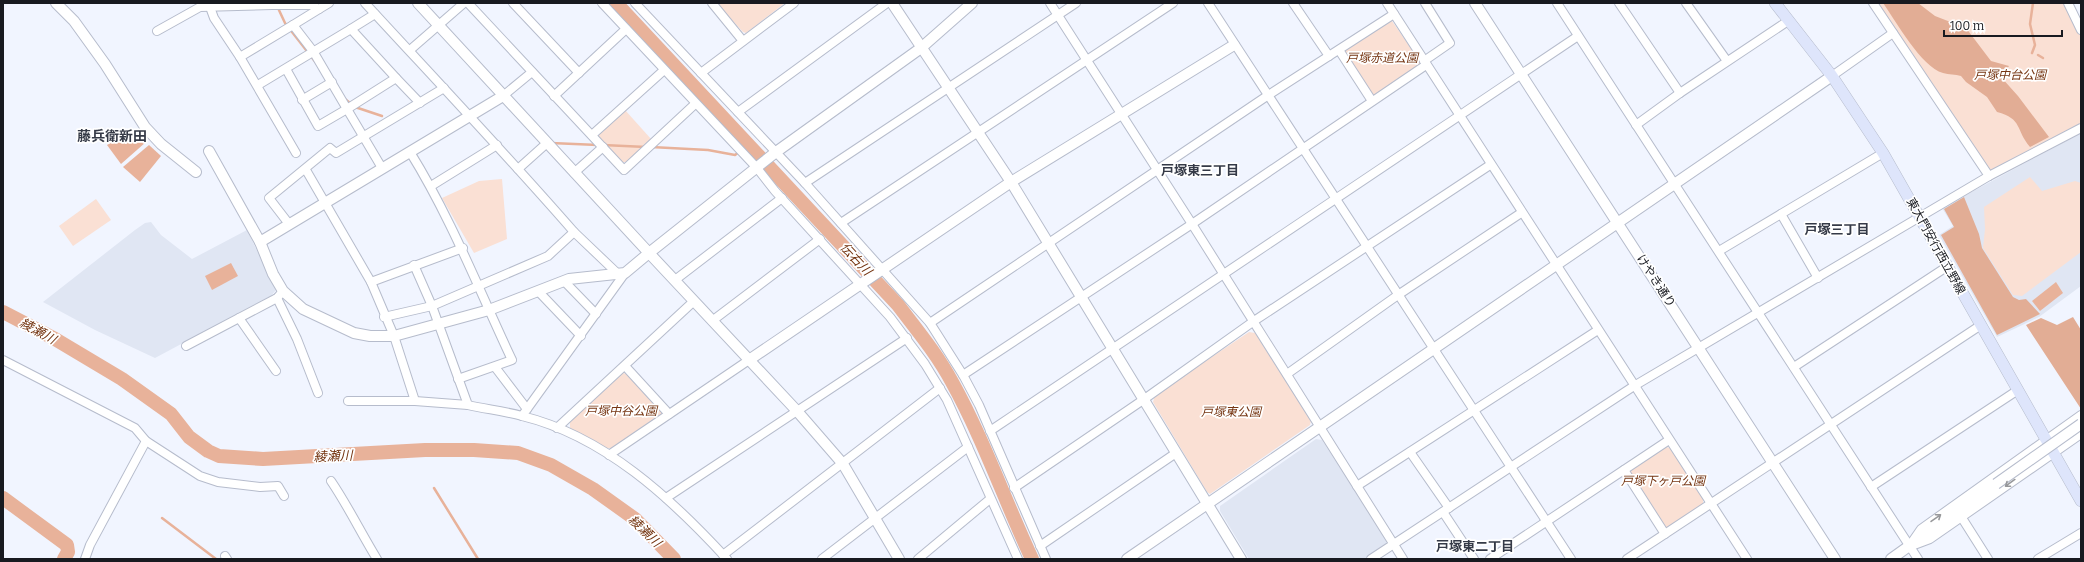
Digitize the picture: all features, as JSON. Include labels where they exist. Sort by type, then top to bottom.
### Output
[{"type":"main road","name":"東大門安行西立野線","points":[[1775,3],[1832,76],[1883,153],[2081,501]]},
{"type":"street","points":[[56,3],[74,21],[105,64],[145,128],[161,144],[196,172]]},
{"type":"street","points":[[240,57],[329,3]]},
{"type":"street","points":[[365,3],[410,50],[468,116],[497,145],[574,232],[621,273]]},
{"type":"street","points":[[418,3],[439,24],[546,143],[749,360],[843,464],[899,559]]},
{"type":"street","points":[[410,50],[464,3]]},
{"type":"street","points":[[468,3],[624,170],[695,104]]},
{"type":"street","points":[[512,3],[578,73]]},
{"type":"street","points":[[602,3],[663,71],[757,168],[782,198],[820,239],[863,282],[907,338],[940,388],[968,447],[1017,559]]},
{"type":"street","points":[[635,3],[805,182],[881,270],[930,323],[963,375],[990,431],[1046,559]]},
{"type":"street","points":[[712,3],[744,41]]},
{"type":"street","points":[[701,73],[794,3]]},
{"type":"street","points":[[738,112],[887,3]]},
{"type":"street","points":[[892,3],[947,88],[1011,182],[1241,559]]},
{"type":"street","points":[[525,412],[581,336],[621,273],[649,253],[776,152],[921,48],[972,3]]},
{"type":"street","points":[[1050,3],[1254,321],[1403,559]]},
{"type":"street","points":[[805,182],[1076,3]]},
{"type":"street","points":[[841,223],[1173,3]]},
{"type":"street","points":[[1208,3],[1267,96],[1571,559]]},
{"type":"street","points":[[1294,3],[1329,56]]},
{"type":"street","points":[[1386,3],[1521,214],[1747,559]]},
{"type":"street","points":[[963,375],[1192,224],[1372,101],[1450,43],[1425,3]]},
{"type":"street","name":"けやき通り","points":[[1475,3],[1700,348],[1835,559]]},
{"type":"street","points":[[1558,3],[1636,126],[1719,251],[1918,559]]},
{"type":"street","points":[[1619,3],[1680,93]]},
{"type":"street","points":[[1686,3],[1727,61]]},
{"type":"street","points":[[1873,3],[1988,176]]},
{"type":"street","points":[[2068,3],[2078,16],[2081,30]]},
{"type":"street","points":[[157,31],[200,7],[271,4],[311,5],[319,9]]},
{"type":"street","points":[[210,7],[214,18],[258,85],[259,91],[296,153]]},
{"type":"street","points":[[258,85],[375,14]]},
{"type":"street","points":[[930,323],[1267,96],[1394,14]]},
{"type":"street","points":[[1636,126],[1680,93],[1788,21]]},
{"type":"street","points":[[293,25],[313,51],[382,168]]},
{"type":"street","points":[[351,29],[420,103]]},
{"type":"street","points":[[554,96],[626,29]]},
{"type":"street","points":[[1126,559],[1434,350],[1893,33]]},
{"type":"street","points":[[990,431],[1578,36]]},
{"type":"street","points":[[609,455],[1011,182],[1234,45]]},
{"type":"street","points":[[1339,50],[1372,101]]},
{"type":"street","points":[[286,69],[302,100],[318,126],[396,78]]},
{"type":"street","points":[[592,135],[663,71]]},
{"type":"street","points":[[260,242],[503,96],[532,72]]},
{"type":"street","points":[[302,100],[332,82]]},
{"type":"street","points":[[289,224],[269,198],[306,170],[330,148],[336,153],[444,88]]},
{"type":"street","points":[[1371,559],[1634,386],[1920,218],[1988,176],[2081,128]]},
{"type":"street","points":[[518,169],[546,143]]},
{"type":"street","points":[[430,186],[497,145]]},
{"type":"street","points":[[574,173],[603,147]]},
{"type":"street","points":[[209,151],[260,242],[318,393]]},
{"type":"street","points":[[410,152],[463,248],[512,360],[458,379]]},
{"type":"street","points":[[1719,251],[1883,153]]},
{"type":"street","points":[[1014,488],[1144,400],[1254,321],[1490,165]]},
{"type":"street","points":[[306,170],[371,282],[384,317],[394,336],[415,401]]},
{"type":"street","points":[[675,280],[782,198]]},
{"type":"street","points":[[1287,374],[1398,295],[1521,214]]},
{"type":"street","points":[[1781,214],[1818,278]]},
{"type":"street","points":[[384,317],[432,306],[548,256],[574,232]]},
{"type":"street","points":[[712,320],[820,239]]},
{"type":"street","points":[[371,282],[463,248]]},
{"type":"street","points":[[414,265],[432,306],[468,405]]},
{"type":"street","points":[[1794,367],[1948,266]]},
{"type":"street","points":[[280,294],[303,309],[354,333],[370,336],[394,336],[489,310],[564,281],[621,273]]},
{"type":"street","points":[[564,281],[596,314]]},
{"type":"street","points":[[538,291],[581,336]]},
{"type":"street","points":[[186,346],[280,294]]},
{"type":"street","points":[[557,428],[694,301]]},
{"type":"street","points":[[239,318],[276,371]]},
{"type":"street","points":[[1627,559],[1981,325]]},
{"type":"street","points":[[1357,486],[1598,330]]},
{"type":"street","points":[[666,498],[907,338]]},
{"type":"street","points":[[3,360],[135,428],[146,440],[200,476],[218,482],[260,487],[278,486],[284,496]]},
{"type":"street","points":[[625,366],[669,414]]},
{"type":"street","points":[[495,367],[525,412]]},
{"type":"street","points":[[348,400],[415,401],[468,405],[525,412],[609,455],[637,474],[666,498],[725,557],[940,388]]},
{"type":"street","points":[[1871,486],[2018,390]]},
{"type":"street","points":[[1909,546],[1921,529],[2081,415]]},
{"type":"street","points":[[1891,559],[2081,424]]},
{"type":"street","points":[[1909,546],[1930,539],[1962,518],[2053,452],[2081,434]]},
{"type":"street","points":[[85,559],[90,545],[146,440]]},
{"type":"street","points":[[1490,559],[1669,440]]},
{"type":"street","points":[[822,559],[968,447]]},
{"type":"street","points":[[1410,452],[1474,559]]},
{"type":"street","points":[[1040,546],[1176,453]]},
{"type":"street","points":[[1624,470],[1665,534]]},
{"type":"street","points":[[330,481],[346,503],[355,524],[377,559]]},
{"type":"street","points":[[918,559],[990,499]]},
{"type":"street","points":[[1962,518],[1988,559]]},
{"type":"street","points":[[2038,559],[2081,533]]},
{"type":"shaded area","points":[[1883,3],[1918,3],[1935,16],[1966,28],[1991,61],[2009,66],[2001,77],[2018,96],[2049,137],[2030,147],[2025,141],[2015,121],[1997,112],[1987,97],[1966,82],[1961,76],[1943,73],[1926,62]]},
{"type":"shaded area","points":[[137,129],[146,142],[121,164],[107,145]]},
{"type":"shaded area","points":[[2081,133],[2081,286],[2039,317],[1997,337],[1939,235],[1953,226],[1942,208]]},
{"type":"shaded area","points":[[149,145],[161,156],[140,182],[123,167]]},
{"type":"shaded area","points":[[1964,197],[1979,234],[1982,248],[2013,297],[2019,300],[2026,299],[2040,314],[1997,335],[1941,235],[1954,227],[1944,209]]},
{"type":"shaded area","points":[[151,222],[161,235],[192,259],[247,230],[276,290],[271,296],[155,358],[95,330],[43,302],[135,230],[145,223]]},
{"type":"shaded area","points":[[231,263],[238,276],[212,290],[205,276]]},
{"type":"shaded area","points":[[2056,282],[2063,293],[2040,311],[2032,301]]},
{"type":"shaded area","points":[[2073,317],[2081,330],[2081,409],[2026,325],[2041,318],[2057,325]]},
{"type":"shaded area","points":[[1316,439],[1322,440],[1386,540],[1386,545],[1364,559],[1249,559],[1220,511],[1220,506]]},
{"type":"green space","points":[[716,3],[785,3],[746,33],[743,32]]},
{"type":"green space","name":"戸塚中台公園","points":[[1876,3],[2065,3],[2081,36],[2081,125],[1993,172],[1988,171]]},
{"type":"green space","name":"戸塚赤道公園","points":[[1387,21],[1392,21],[1420,61],[1420,66],[1375,96],[1371,96],[1345,54],[1345,49]]},
{"type":"green space","points":[[625,110],[651,139],[627,162],[621,162],[599,139],[599,133]]},
{"type":"green space","points":[[2030,177],[2042,191],[2075,181],[2081,183],[2081,252],[2022,296],[2013,295],[1983,248],[1985,229],[1984,207]]},
{"type":"green space","points":[[502,179],[507,239],[474,253],[442,198],[479,181]]},
{"type":"green space","points":[[96,199],[111,220],[73,246],[59,226]]},
{"type":"green space","name":"戸塚東公園","points":[[1249,332],[1255,333],[1311,420],[1310,425],[1210,494],[1207,492],[1153,402],[1155,395]]},
{"type":"green space","name":"戸塚中谷公園","points":[[623,373],[627,374],[663,411],[663,414],[612,448],[605,448],[570,428],[570,422]]},
{"type":"green space","name":"戸塚下ヶ戸公園","points":[[1666,447],[1671,448],[1703,499],[1703,505],[1669,528],[1664,528],[1629,476],[1631,470]]},
{"type":"waterway","name":"伝右川","points":[[616,3],[898,305],[919,333],[946,372],[963,403],[984,447],[1032,559]]},
{"type":"waterway","points":[[2032,53],[2035,45],[2030,24],[2033,3]]},
{"type":"waterway","points":[[278,8],[285,23],[317,64]]},
{"type":"waterway","points":[[2038,55],[2043,58]]},
{"type":"waterway","points":[[345,99],[355,107],[382,116]]},
{"type":"waterway","points":[[551,143],[598,145]]},
{"type":"waterway","points":[[603,145],[646,147]]},
{"type":"waterway","name":"伝右川","points":[[743,149],[749,145]]},
{"type":"waterway","points":[[651,147],[708,150],[735,155],[739,152]]},
{"type":"waterway","name":"綾瀬川","points":[[3,312],[55,339],[122,379],[171,414],[189,437],[208,451],[219,456],[263,459],[425,450],[474,450],[518,453],[551,465],[593,489],[635,519],[674,559]]},
{"type":"waterway","points":[[434,488],[478,559]]},
{"type":"waterway","points":[[3,498],[67,545],[68,552],[64,559]]},
{"type":"waterway","points":[[162,518],[216,559]]},
{"type":"district","name":"藤兵衛新田","points":[[112,136]]},
{"type":"district","name":"戸塚東三丁目","points":[[1200,170]]},
{"type":"district","name":"戸塚三丁目","points":[[1837,229]]},
{"type":"district","name":"戸塚東二丁目","points":[[1475,546]]}]
